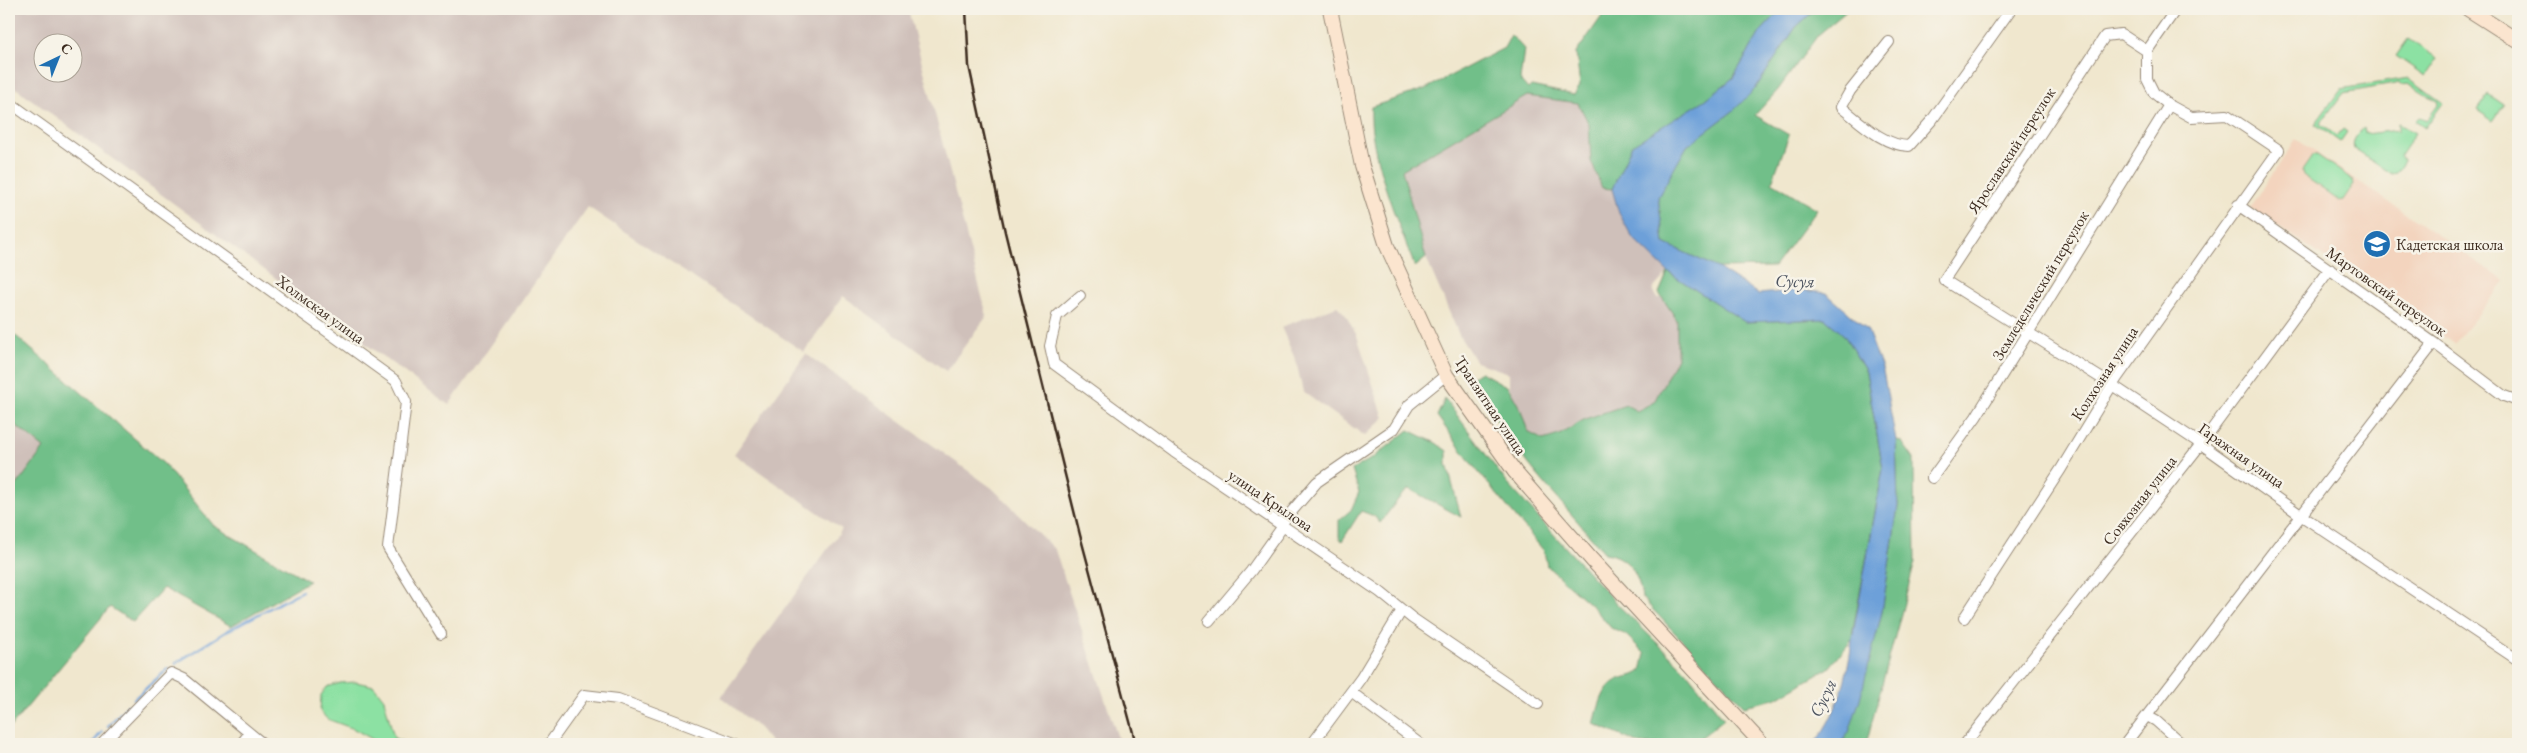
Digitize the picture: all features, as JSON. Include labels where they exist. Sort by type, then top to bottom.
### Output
[{"type":"main road","name":"Транзитная улица","points":[[1330,9],[1362,166],[1384,237],[1403,284],[1446,375],[1515,472],[1592,560],[1762,744]]},
{"type":"main road","points":[[2468,9],[2516,36]]},
{"type":"street","points":[[1889,42],[1850,91],[1841,107],[1868,128],[1899,146],[1909,146],[1932,120],[2011,9]]},
{"type":"street","points":[[2169,105],[2154,93],[2147,79],[2147,51],[2176,9]]},
{"type":"street","name":"Ярославский переулок","points":[[1944,280],[2105,36],[2121,34],[2147,51]]},
{"type":"street","name":"Холмская улица","points":[[9,102],[396,381],[406,402],[388,548],[442,634]]},
{"type":"street","name":"Колхозная улица","points":[[1964,618],[2061,469],[2112,385],[2238,205],[2280,150],[2227,115],[2191,117],[2169,105]]},
{"type":"street","name":"Земледельческий переулок","points":[[1932,478],[1963,438],[2169,105]]},
{"type":"street","name":"Мартовский переулок","points":[[2238,205],[2434,343],[2504,396],[2518,400]]},
{"type":"street","name":"Совхозная улица","points":[[1965,744],[2202,444],[2330,269]]},
{"type":"street","name":"Гаражная улица","points":[[1944,280],[2112,385],[2202,444],[2302,516],[2518,660]]},
{"type":"street","name":"улица Крылова","points":[[1080,296],[1057,316],[1050,346],[1054,364],[1174,452],[1538,704]]},
{"type":"street","points":[[2125,744],[2434,343]]},
{"type":"street","points":[[1209,621],[1252,571],[1282,525],[1317,482],[1394,429],[1409,405],[1446,375]]},
{"type":"street","points":[[1312,744],[1351,692],[1402,610]]},
{"type":"street","points":[[102,744],[171,673],[184,679],[263,744]]},
{"type":"street","points":[[1351,692],[1420,744]]},
{"type":"street","points":[[549,744],[584,694],[618,699],[737,744]]},
{"type":"street","points":[[2147,716],[2156,721],[2182,744]]},
{"type":"street","points":[[241,744],[249,734]]},
{"type":"shaded area","points":[[9,9],[908,9],[987,316],[946,371],[843,296],[804,352],[588,207],[449,405],[9,83]]},
{"type":"shaded area","points":[[1526,96],[1578,102],[1589,124],[1591,161],[1602,188],[1612,189],[1619,213],[1632,237],[1668,272],[1653,289],[1657,298],[1666,297],[1677,320],[1677,358],[1654,403],[1637,411],[1585,419],[1560,434],[1543,440],[1528,432],[1509,386],[1509,373],[1476,362],[1460,337],[1426,258],[1402,170]]},
{"type":"shaded area","name":"Кадетская школа","points":[[2296,139],[2505,281],[2454,344],[2250,208]]},
{"type":"shaded area","points":[[1337,306],[1345,314],[1357,336],[1384,418],[1365,436],[1303,392],[1296,361],[1281,327]]},
{"type":"shaded area","points":[[806,354],[992,488],[1055,550],[1120,744],[772,744],[759,728],[721,697],[842,529],[734,454]]},
{"type":"shaded area","points":[[9,420],[45,448],[9,496]]},
{"type":"green space","points":[[1607,9],[1782,9],[1761,31],[1733,78],[1705,100],[1632,146],[1612,189],[1602,188],[1591,161],[1589,124],[1578,103],[1527,96],[1402,170],[1426,258],[1415,267],[1379,166],[1371,125],[1371,107],[1425,89],[1504,48],[1511,35],[1524,49],[1520,80],[1528,89],[1531,86],[1574,95],[1580,86],[1576,53]]},
{"type":"green space","points":[[1816,9],[1849,9],[1818,35],[1778,90],[1755,115],[1789,135],[1772,182],[1817,209],[1774,267],[1718,268],[1664,243],[1658,197],[1687,146],[1733,111],[1755,89],[1796,27]]},
{"type":"green space","points":[[2408,39],[2437,58],[2425,76],[2396,56]]},
{"type":"green space","points":[[2409,78],[2443,103],[2425,128],[2415,121],[2419,117],[2426,121],[2438,105],[2437,101],[2410,84],[2400,85],[2400,83],[2343,93],[2320,124],[2337,136],[2343,129],[2347,132],[2340,142],[2315,124],[2341,89]]},
{"type":"green space","points":[[2488,94],[2504,105],[2493,121],[2477,110]]},
{"type":"green space","points":[[2398,123],[2415,133],[2399,157],[2404,161],[2396,173],[2391,174],[2354,149],[2353,143],[2357,135],[2364,128],[2365,134],[2398,130]]},
{"type":"green space","points":[[2313,155],[2317,155],[2353,180],[2354,184],[2343,200],[2339,201],[2303,175],[2302,171]]},
{"type":"green space","points":[[1668,272],[1745,322],[1825,319],[1844,335],[1866,372],[1883,469],[1851,641],[1829,668],[1775,699],[1744,706],[1642,598],[1635,574],[1626,562],[1605,553],[1532,469],[1485,401],[1472,377],[1481,372],[1508,387],[1521,410],[1528,432],[1543,440],[1559,435],[1585,419],[1626,405],[1637,411],[1654,402],[1677,358],[1677,320],[1659,293]]},
{"type":"green space","points":[[9,330],[164,464],[214,526],[309,581],[231,626],[163,588],[133,622],[110,607],[9,729],[9,496],[44,448],[9,420]]},
{"type":"green space","points":[[1445,399],[1507,483],[1617,604],[1684,669],[1724,719],[1698,740],[1683,744],[1640,744],[1594,724],[1602,697],[1610,685],[1615,681],[1641,671],[1645,654],[1626,635],[1611,628],[1594,608],[1547,566],[1544,551],[1471,463],[1437,416]]},
{"type":"green space","points":[[1409,430],[1436,443],[1447,451],[1447,464],[1461,517],[1409,489],[1400,497],[1380,523],[1374,516],[1361,511],[1342,541],[1339,537],[1339,520],[1351,510],[1359,492],[1352,470],[1374,457]]},
{"type":"green space","points":[[1896,441],[1902,442],[1914,459],[1915,562],[1866,744],[1841,744],[1849,732],[1882,612],[1898,506]]},
{"type":"green space","points":[[356,682],[374,686],[384,699],[394,738],[409,744],[381,744],[354,729],[327,719],[320,711],[321,695],[327,687],[340,683]]},
{"type":"water","points":[[1782,9],[1816,9],[1796,27],[1755,89],[1733,111],[1687,146],[1658,197],[1664,243],[1718,268],[1758,294],[1801,290],[1826,293],[1867,329],[1883,371],[1896,441],[1898,506],[1882,612],[1860,699],[1849,732],[1840,744],[1814,744],[1830,720],[1845,681],[1883,469],[1866,372],[1844,335],[1825,319],[1745,322],[1668,272],[1632,237],[1619,213],[1612,189],[1632,145],[1705,100],[1733,78],[1761,31]]},
{"type":"waterway","points":[[176,663],[227,631],[302,591]]},
{"type":"waterway","points":[[134,699],[169,668]]},
{"type":"waterway","points":[[108,726],[128,705]]},
{"type":"waterway","points":[[92,744],[102,732]]},
{"type":"railway","points":[[966,9],[969,66],[1005,232],[1080,535],[1136,744]]},
{"type":"place","name":"Кадетская школа","points":[[2377,244]]},
{"type":"water label","name":"Сусуя","points":[[1795,281]]},
{"type":"water label","name":"Сусуя","points":[[1823,698]]}]
